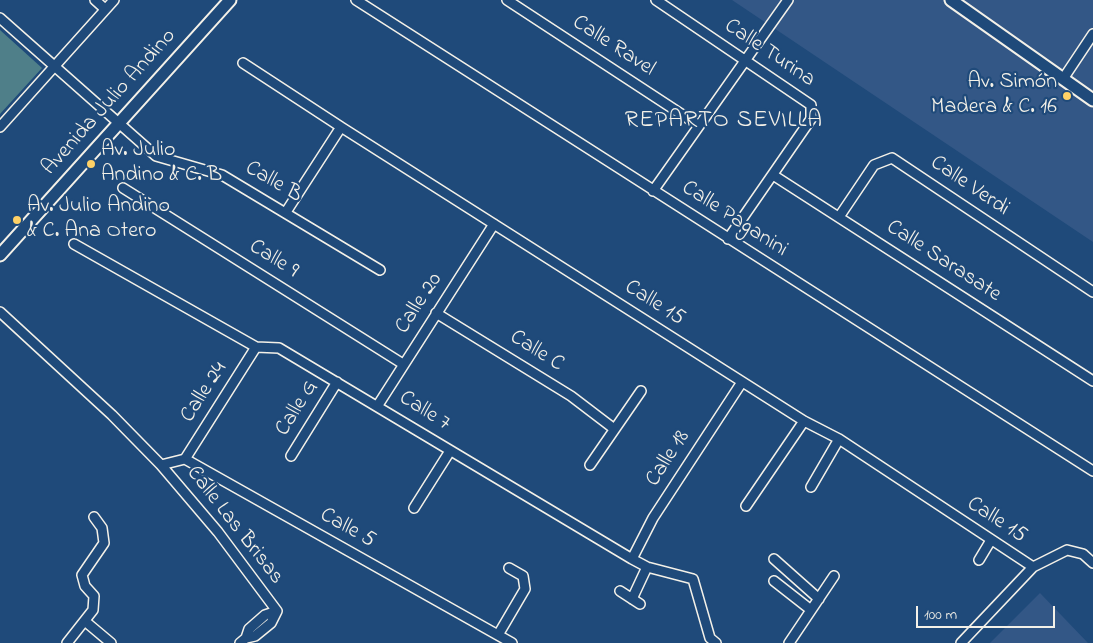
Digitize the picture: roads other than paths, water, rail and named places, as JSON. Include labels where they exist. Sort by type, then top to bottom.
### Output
[{"type":"street","points":[[95,0],[105,9]]},
{"type":"street","points":[[0,127],[114,0]]},
{"type":"street","name":"Avenida Julio Andino","points":[[0,255],[230,0]]},
{"type":"street","name":"Calle Paganini","points":[[356,0],[1093,471]]},
{"type":"street","name":"Calle Ravel","points":[[507,0],[698,125]]},
{"type":"street","name":"Calle Turina","points":[[656,0],[811,105],[811,119],[773,175]]},
{"type":"street","points":[[653,191],[788,0]]},
{"type":"street","points":[[950,0],[1093,100]]},
{"type":"street","name":"Calle B","points":[[0,18],[156,156],[222,175],[380,270]]},
{"type":"street","points":[[1063,79],[1093,34]]},
{"type":"street","name":"Calle 15","points":[[243,63],[742,382],[804,421],[839,439],[1033,567]]},
{"type":"street","points":[[286,212],[341,127]]},
{"type":"street","name":"Calle Verdi","points":[[839,217],[874,165],[892,158],[1093,292]]},
{"type":"street","points":[[728,239],[773,175]]},
{"type":"street","name":"Calle Sarasate","points":[[773,175],[1093,381]]},
{"type":"street","name":"Calle 9","points":[[123,188],[403,364]]},
{"type":"street","name":"Calle 20","points":[[378,405],[494,224]]},
{"type":"street","name":"Calle 7","points":[[74,244],[256,347],[279,348],[378,405],[632,559],[647,567],[693,580],[710,638],[716,643]]},
{"type":"street","name":"Calle Las Brisas","points":[[0,312],[112,415],[161,465],[218,532],[277,611],[272,623],[255,636],[243,641]]},
{"type":"street","name":"Calle C","points":[[436,312],[571,396],[614,428]]},
{"type":"street","name":"Calle 24","points":[[185,459],[256,347]]},
{"type":"street","name":"Calle G","points":[[291,456],[337,382]]},
{"type":"street","name":"Calle 18","points":[[632,559],[653,518],[742,382]]},
{"type":"street","points":[[590,465],[640,391]]},
{"type":"street","points":[[746,506],[804,421]]},
{"type":"street","points":[[811,487],[839,439]]},
{"type":"street","points":[[414,508],[450,450]]},
{"type":"street","points":[[161,465],[185,459]]},
{"type":"street","name":"Calle 5","points":[[185,459],[512,643]]},
{"type":"street","points":[[67,643],[92,613],[94,600],[85,586],[82,575],[102,549],[104,537],[102,528],[94,517]]},
{"type":"street","points":[[979,560],[991,540]]},
{"type":"street","points":[[961,643],[1033,567],[1067,550],[1083,554],[1093,563]]},
{"type":"street","points":[[774,559],[819,599]]},
{"type":"street","points":[[620,591],[636,601],[647,567]]},
{"type":"street","points":[[498,635],[525,589],[523,576],[509,568]]},
{"type":"street","points":[[789,643],[834,576]]},
{"type":"street","points":[[774,581],[811,610]]},
{"type":"street","points":[[86,622],[111,643]]},
{"type":"place","name":"Av. Simón Madera & C. 16","points":[[1067,96]]},
{"type":"place","name":"Av. Julio Andino & C. B","points":[[91,164]]},
{"type":"place","name":"Av. Julio Andino & C. Ana Otero","points":[[17,220]]},
{"type":"district","name":"REPARTO SEVILLA","points":[[724,122]]}]
